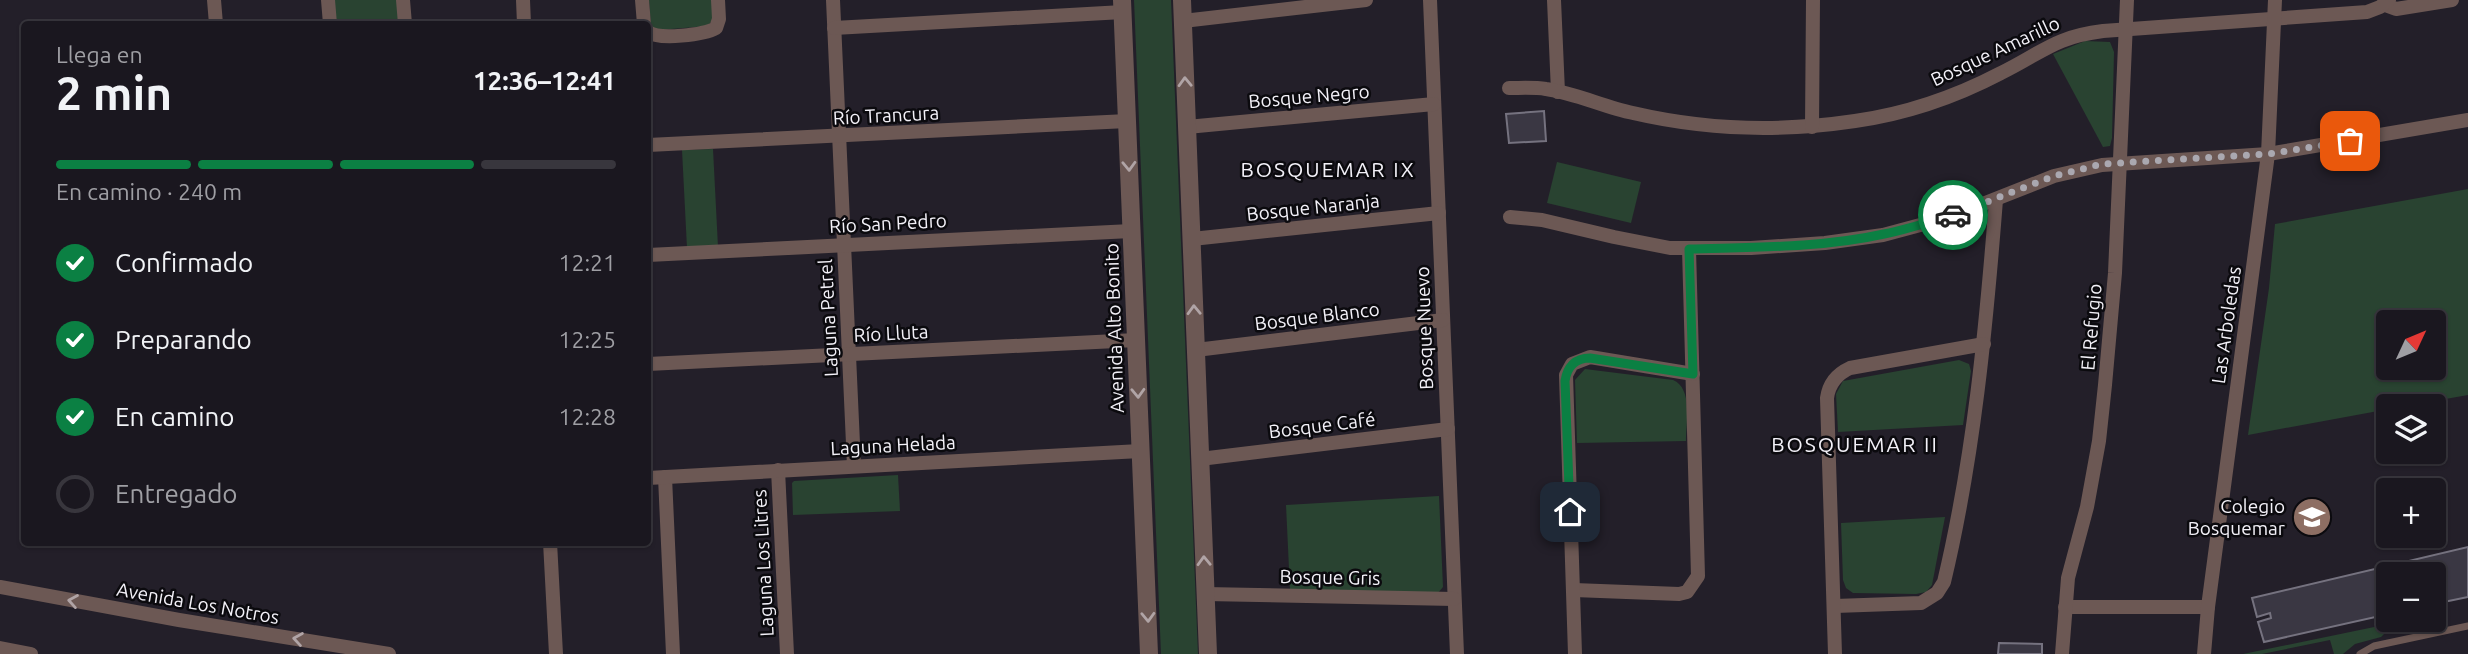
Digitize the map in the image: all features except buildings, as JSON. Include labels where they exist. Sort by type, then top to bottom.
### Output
[{"type":"street","points":[[214,0],[216,21]]},
{"type":"street","points":[[328,0],[330,21]]},
{"type":"street","points":[[403,0],[405,21]]},
{"type":"street","points":[[523,0],[524,21]]},
{"type":"street","points":[[642,0],[644,21]]},
{"type":"street","points":[[651,34],[656,36],[708,32],[716,27],[719,19],[718,0]]},
{"type":"street","name":"Laguna Petrel","points":[[833,0],[854,466]]},
{"type":"street","points":[[1182,0],[1208,654]]},
{"type":"street","points":[[1183,21],[1366,0]]},
{"type":"street","name":"Bosque Nuevo","points":[[1430,0],[1457,654]]},
{"type":"street","points":[[1554,0],[1558,92]]},
{"type":"street","points":[[1812,127],[1813,0]]},
{"type":"street","name":"El Refugio","points":[[2062,654],[2068,578],[2087,507],[2099,441],[2115,273],[2127,0]]},
{"type":"street","name":"Las Arboledas","points":[[2204,654],[2268,154],[2275,0]]},
{"type":"street","name":"Bosque Amarillo","points":[[1509,88],[1558,92],[1631,113],[1677,122],[1745,128],[1812,127],[1858,121],[1932,102],[2002,73],[2053,43],[2069,37],[2274,17],[2367,12],[2387,2],[2396,9],[2452,0]]},
{"type":"street","points":[[834,28],[1122,6]]},
{"type":"street","name":"Avenida Alto Bonito","points":[[1122,6],[1149,654]]},
{"type":"street","name":"Bosque Negro","points":[[1187,127],[1434,104]]},
{"type":"street","points":[[1510,217],[1542,220],[1632,242],[1689,249],[1805,245],[1863,238],[1924,224],[2070,171],[2121,162],[2268,154],[2468,120]]},
{"type":"street","name":"Río Trancura","points":[[651,145],[1127,121]]},
{"type":"street","points":[[1835,606],[1922,603],[1941,588],[1968,460],[1984,344],[1996,200]]},
{"type":"street","name":"Bosque Naranja","points":[[1192,239],[1439,213]]},
{"type":"street","name":"Río San Pedro","points":[[651,255],[1131,231]]},
{"type":"street","points":[[1574,590],[1679,594],[1688,592],[1695,583],[1699,569],[1689,249]]},
{"type":"street","name":"Bosque Blanco","points":[[1196,350],[1443,320]]},
{"type":"street","name":"Río Lluta","points":[[651,364],[1136,340]]},
{"type":"street","points":[[1835,654],[1827,398],[1831,384],[1836,377],[1850,368],[1984,344]]},
{"type":"street","points":[[1575,654],[1565,381],[1569,369],[1577,360],[1590,358],[1693,374]]},
{"type":"street","name":"Bosque Café","points":[[1200,459],[1448,429]]},
{"type":"street","name":"Laguna Helada","points":[[651,478],[1140,451]]},
{"type":"street","name":"Laguna Los Litres","points":[[778,470],[787,654]]},
{"type":"street","points":[[665,477],[673,654]]},
{"type":"street","points":[[550,546],[556,654]]},
{"type":"street","name":"Avenida Los Notros","points":[[0,587],[389,654]]},
{"type":"street","name":"Bosque Gris","points":[[1205,594],[1454,599]]},
{"type":"street","points":[[2064,607],[2208,607]]},
{"type":"street","points":[[0,648],[31,654]]},
{"type":"lane","points":[[2360,654],[2374,646],[2468,626]]},
{"type":"green space","points":[[334,0],[399,0],[400,21],[336,21]]},
{"type":"green space","points":[[649,0],[712,0],[713,19],[708,26],[659,30],[651,27]]},
{"type":"green space","points":[[1134,0],[1171,0],[1198,654],[1161,654]]},
{"type":"green space","points":[[2085,41],[2110,42],[2114,52],[2110,146],[2103,147],[2053,54]]},
{"type":"green space","points":[[713,149],[718,247],[687,248],[682,150]]},
{"type":"green space","points":[[1557,162],[1641,182],[1631,223],[1547,203]]},
{"type":"green space","points":[[2468,189],[2468,395],[2446,399],[2446,394],[2376,394],[2376,411],[2248,435],[2269,288],[2275,224]]},
{"type":"green space","points":[[1959,360],[1969,364],[1971,371],[1963,425],[1838,432],[1836,394],[1843,381]]},
{"type":"green space","points":[[1585,369],[1673,380],[1679,384],[1686,398],[1686,441],[1577,443],[1575,380]]},
{"type":"green space","points":[[898,475],[900,511],[793,515],[794,481]]},
{"type":"green space","points":[[1439,496],[1443,587],[1437,594],[1290,590],[1286,505]]},
{"type":"green space","points":[[1945,517],[1932,585],[1926,592],[1853,593],[1846,588],[1843,580],[1841,523]]},
{"type":"green space","points":[[2376,627],[2376,632],[2386,632],[2381,637],[2355,644],[2343,654],[2334,654],[2330,640],[2262,654],[2243,654]]},
{"type":"way so far","points":[[1953,215],[2054,176],[2102,164],[2268,154],[2350,141]]},
{"type":"place","name":"Colegio Bosquemar","points":[[2312,517]]},
{"type":"district","name":"BOSQUEMAR IX","points":[[1328,169]]},
{"type":"district","name":"BOSQUEMAR II","points":[[1855,444]]},
{"type":"route","points":[[1570,512],[1566,375],[1572,364],[1583,358],[1693,374],[1689,249],[1751,248],[1844,241],[1883,235],[1953,215]]}]
